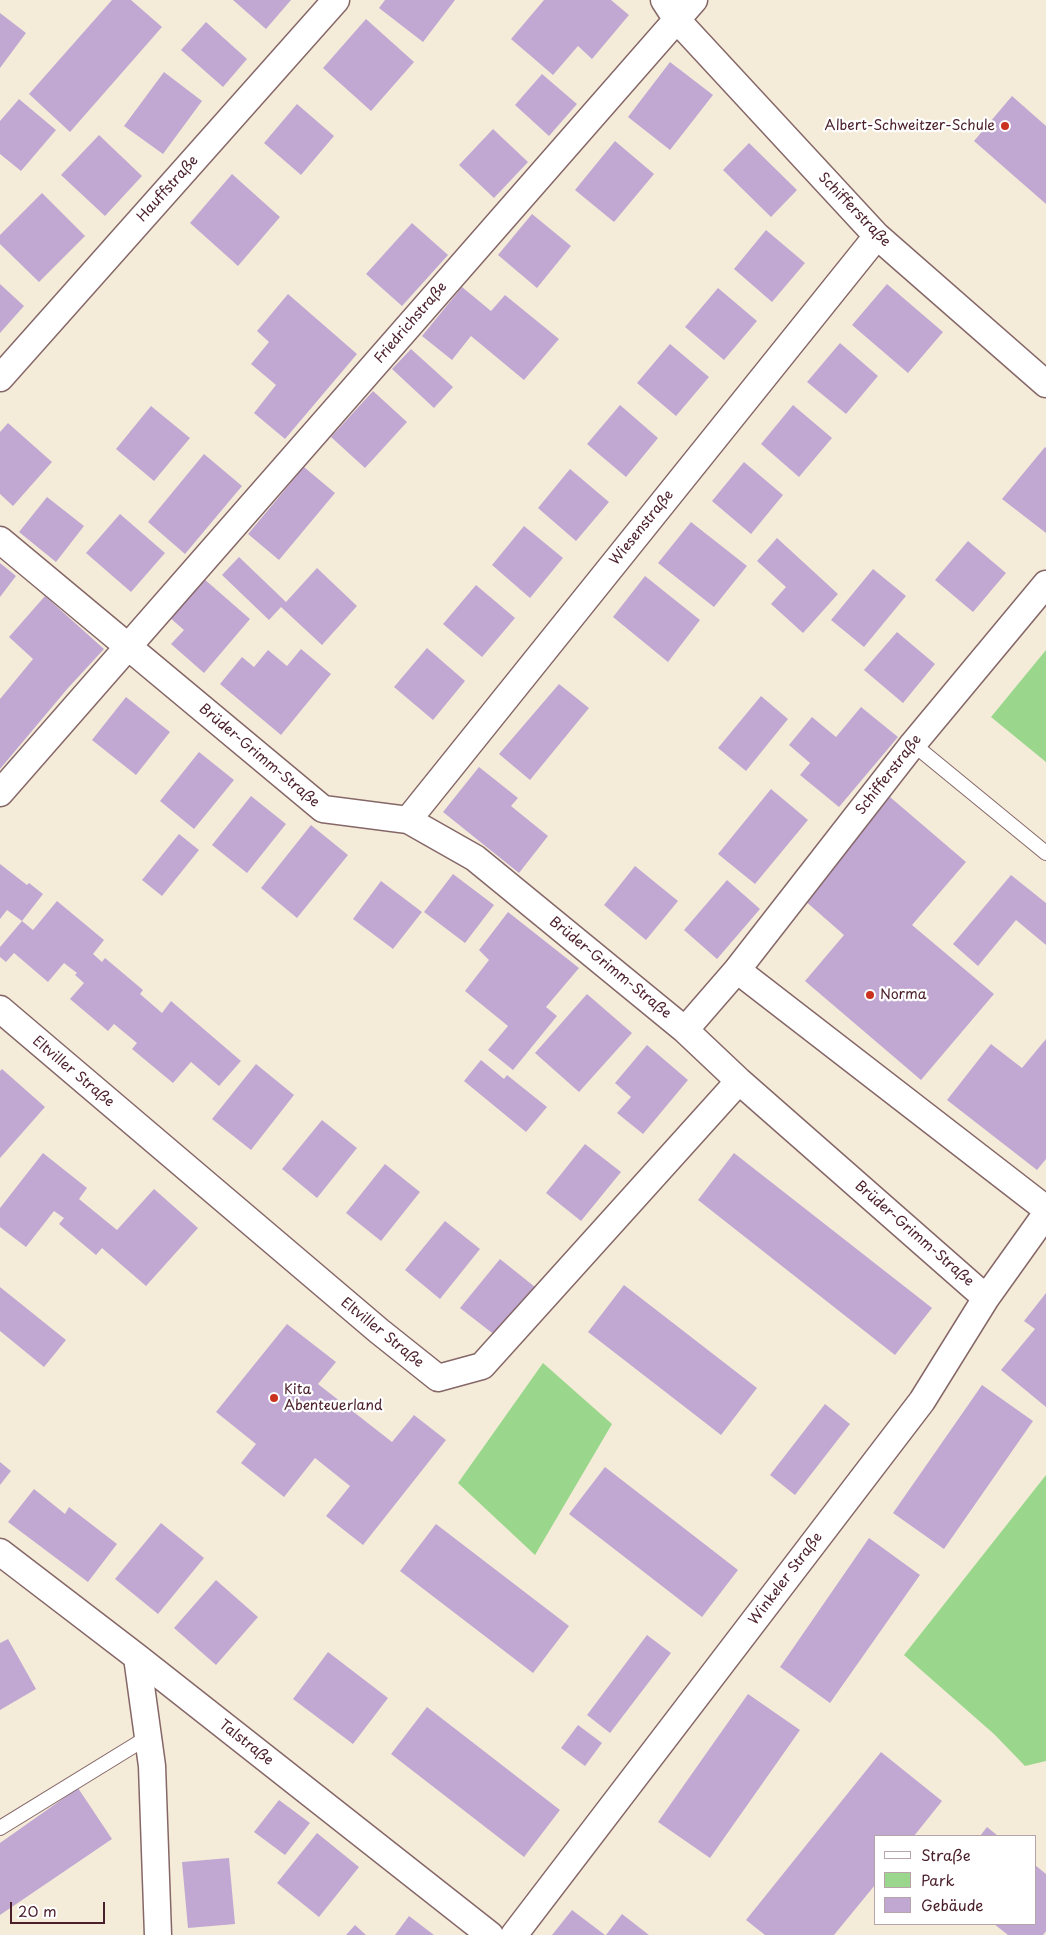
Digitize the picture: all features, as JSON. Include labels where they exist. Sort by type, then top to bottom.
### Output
[{"type":"street","name":"Hauffstraße","points":[[0,378],[336,0]]},
{"type":"street","name":"Friedrichstraße","points":[[127,646],[671,10],[694,0]]},
{"type":"street","name":"Schifferstraße","points":[[671,10],[884,231],[1046,384]]},
{"type":"street","name":"Wiesenstraße","points":[[408,820],[884,231]]},
{"type":"street","name":"Brüder-Grimm-Straße","points":[[0,540],[323,809],[408,820],[475,858],[686,1030],[739,1081],[986,1298]]},
{"type":"street","name":"Schifferstraße","points":[[737,970],[913,744],[1046,584]]},
{"type":"street","points":[[0,794],[127,646]]},
{"type":"street","points":[[686,1030],[737,970],[1046,1209]]},
{"type":"street","name":"Eltviller Straße","points":[[0,1009],[371,1325],[438,1378],[482,1366],[739,1081]]},
{"type":"street","name":"Winkeler Straße","points":[[514,1935],[922,1402],[986,1298],[1046,1214]]},
{"type":"street","name":"Talstraße","points":[[0,1552],[137,1657],[490,1935]]},
{"type":"street","points":[[137,1657],[152,1766],[158,1935]]},
{"type":"lane","points":[[913,744],[1046,853]]},
{"type":"lane","points":[[0,1828],[148,1737]]},
{"type":"green space","points":[[1046,650],[1046,762],[991,717]]},
{"type":"green space","points":[[543,1363],[612,1424],[535,1555],[458,1483]]},
{"type":"green space","points":[[1046,1475],[1046,1761],[1025,1766],[994,1734],[904,1655]]},
{"type":"building","points":[[112,0],[131,0],[162,27],[70,132],[29,94]]},
{"type":"building","points":[[233,0],[291,0],[266,29]]},
{"type":"building","points":[[385,0],[455,0],[423,42],[379,8]]},
{"type":"building","points":[[544,0],[611,0],[629,15],[592,59],[578,46],[553,75],[511,39]]},
{"type":"building","points":[[0,13],[26,33],[0,68]]},
{"type":"building","points":[[366,19],[414,62],[371,111],[323,68]]},
{"type":"building","points":[[206,22],[247,59],[223,87],[181,50]]},
{"type":"building","points":[[670,62],[713,95],[670,150],[628,117]]},
{"type":"building","points":[[164,72],[202,101],[163,154],[124,126]]},
{"type":"building","points":[[542,74],[577,104],[549,136],[515,105]]},
{"type":"building","points":[[1012,96],[1046,126],[1046,204],[974,141]]},
{"type":"building","points":[[19,99],[56,130],[21,171],[0,154],[0,121]]},
{"type":"building","points":[[297,104],[334,136],[301,175],[264,143]]},
{"type":"building","points":[[493,129],[528,162],[494,198],[459,165]]},
{"type":"building","points":[[99,135],[142,176],[105,216],[61,175]]},
{"type":"building","points":[[615,141],[654,174],[614,222],[575,190]]},
{"type":"building","points":[[749,143],[797,190],[771,217],[723,170]]},
{"type":"building","points":[[232,174],[280,217],[238,266],[190,223]]},
{"type":"building","points":[[42,193],[85,236],[39,282],[0,244],[0,235]]},
{"type":"building","points":[[532,214],[571,246],[537,288],[498,255]]},
{"type":"building","points":[[412,223],[448,255],[402,306],[366,274]]},
{"type":"building","points":[[766,230],[805,263],[772,302],[734,269]]},
{"type":"building","points":[[0,284],[24,306],[0,333]]},
{"type":"building","points":[[887,284],[943,332],[908,373],[852,325]]},
{"type":"building","points":[[462,287],[491,311],[505,295],[559,339],[524,380],[471,336],[452,360],[422,336]]},
{"type":"building","points":[[718,288],[757,321],[724,360],[685,327]]},
{"type":"building","points":[[288,294],[357,354],[285,439],[254,413],[276,385],[251,364],[269,342],[257,331]]},
{"type":"building","points":[[840,343],[878,376],[846,414],[807,382]]},
{"type":"building","points":[[670,344],[709,377],[676,416],[637,383]]},
{"type":"building","points":[[411,349],[453,387],[434,408],[392,369]]},
{"type":"building","points":[[373,391],[407,422],[365,468],[331,437]]},
{"type":"building","points":[[620,405],[658,438],[626,477],[587,444]]},
{"type":"building","points":[[793,405],[832,438],[799,477],[761,444]]},
{"type":"building","points":[[151,406],[190,438],[154,481],[116,449]]},
{"type":"building","points":[[8,423],[52,462],[13,506],[0,494],[0,432]]},
{"type":"building","points":[[1046,448],[1046,533],[1002,499]]},
{"type":"building","points":[[204,454],[242,486],[185,554],[148,522]]},
{"type":"building","points":[[744,462],[783,495],[751,534],[712,501]]},
{"type":"building","points":[[304,467],[335,493],[279,560],[248,534]]},
{"type":"building","points":[[570,469],[609,502],[576,541],[538,508]]},
{"type":"building","points":[[47,497],[84,526],[56,562],[19,532]]},
{"type":"building","points":[[120,514],[165,553],[131,592],[86,553]]},
{"type":"building","points":[[691,522],[747,566],[714,607],[658,563]]},
{"type":"building","points":[[524,526],[563,558],[530,598],[492,565]]},
{"type":"building","points":[[777,538],[838,594],[803,633],[771,604],[786,587],[757,561]]},
{"type":"building","points":[[968,541],[1006,573],[973,612],[935,580]]},
{"type":"building","points":[[239,557],[286,602],[317,568],[357,606],[322,645],[281,607],[269,620],[222,575]]},
{"type":"building","points":[[0,563],[16,576],[0,597]]},
{"type":"building","points":[[873,569],[906,596],[864,647],[831,620]]},
{"type":"building","points":[[645,576],[700,620],[668,662],[613,617]]},
{"type":"building","points":[[203,578],[250,619],[204,673],[171,644],[184,630],[169,617]]},
{"type":"building","points":[[476,585],[515,618],[482,657],[443,624]]},
{"type":"building","points":[[45,596],[104,649],[68,688],[0,769],[0,699],[33,659],[9,637]]},
{"type":"building","points":[[897,632],[935,664],[903,703],[864,670]]},
{"type":"building","points":[[427,648],[465,681],[433,720],[394,687]]},
{"type":"building","points":[[301,649],[331,674],[281,735],[220,684],[242,657],[254,667],[268,650],[287,666]]},
{"type":"building","points":[[559,684],[589,708],[530,780],[499,754]]},
{"type":"building","points":[[761,696],[788,719],[746,771],[718,748]]},
{"type":"building","points":[[126,697],[170,732],[136,775],[92,740]]},
{"type":"building","points":[[861,707],[898,737],[839,807],[800,775],[810,763],[789,745],[812,717],[836,737]]},
{"type":"building","points":[[199,752],[234,780],[194,829],[160,801]]},
{"type":"building","points":[[479,767],[518,798],[511,806],[548,836],[519,873],[443,812]]},
{"type":"building","points":[[771,789],[808,820],[755,884],[718,854]]},
{"type":"building","points":[[251,796],[286,824],[247,873],[212,845]]},
{"type":"building","points":[[890,797],[966,862],[912,925],[994,994],[921,1080],[805,981],[844,935],[803,899]]},
{"type":"building","points":[[311,825],[348,855],[297,918],[261,888]]},
{"type":"building","points":[[179,834],[199,850],[162,896],[142,880]]},
{"type":"building","points":[[0,864],[27,885],[29,883],[43,894],[22,921],[7,910],[0,919]]},
{"type":"building","points":[[635,866],[678,901],[646,940],[604,905]]},
{"type":"building","points":[[453,874],[494,905],[465,943],[424,912]]},
{"type":"building","points":[[1011,875],[1046,903],[1046,945],[1016,920],[978,966],[953,944]]},
{"type":"building","points":[[727,880],[760,909],[717,959],[684,930]]},
{"type":"building","points":[[381,881],[422,912],[393,949],[353,919]]},
{"type":"building","points":[[57,901],[104,940],[93,954],[102,962],[105,958],[143,990],[140,994],[162,1013],[171,1001],[241,1061],[219,1086],[191,1062],[173,1083],[132,1049],[137,1043],[114,1024],[108,1031],[70,999],[84,983],[75,975],[77,973],[64,963],[48,982],[14,953],[6,962],[0,957],[0,947],[22,921],[33,930]]},
{"type":"building","points":[[508,912],[579,968],[546,1007],[557,1016],[513,1070],[488,1050],[508,1026],[465,991],[489,960],[479,950]]},
{"type":"building","points":[[587,994],[632,1033],[579,1092],[535,1053]]},
{"type":"building","points":[[1046,1039],[1046,1159],[1037,1170],[947,1100],[991,1044],[1022,1068]]},
{"type":"building","points":[[647,1045],[688,1080],[643,1134],[617,1113],[631,1097],[615,1083]]},
{"type":"building","points":[[481,1060],[504,1079],[507,1075],[547,1107],[526,1132],[464,1081]]},
{"type":"building","points":[[256,1064],[294,1095],[251,1150],[212,1119]]},
{"type":"building","points":[[2,1069],[45,1107],[0,1158],[0,1071]]},
{"type":"building","points":[[322,1120],[357,1148],[317,1198],[282,1169]]},
{"type":"building","points":[[585,1144],[621,1172],[581,1221],[546,1193]]},
{"type":"building","points":[[43,1153],[87,1188],[79,1199],[117,1230],[154,1189],[198,1228],[146,1286],[102,1248],[96,1255],[59,1224],[64,1218],[54,1211],[26,1247],[0,1227],[0,1208]]},
{"type":"building","points":[[734,1153],[932,1308],[895,1355],[698,1200]]},
{"type":"building","points":[[385,1164],[420,1192],[381,1241],[346,1213]]},
{"type":"building","points":[[445,1221],[480,1249],[440,1299],[405,1270]]},
{"type":"building","points":[[500,1259],[535,1287],[496,1336],[460,1308]]},
{"type":"building","points":[[624,1285],[757,1388],[721,1435],[588,1332]]},
{"type":"building","points":[[0,1287],[66,1340],[44,1367],[0,1331]]},
{"type":"building","points":[[1046,1293],[1046,1407],[1001,1370],[1035,1329],[1024,1321]]},
{"type":"building","points":[[287,1324],[336,1362],[318,1384],[392,1442],[414,1415],[446,1440],[363,1545],[326,1516],[350,1486],[315,1458],[284,1497],[241,1463],[256,1444],[216,1412]]},
{"type":"building","points":[[982,1385],[1033,1421],[944,1549],[893,1513]]},
{"type":"building","points":[[825,1404],[850,1424],[795,1495],[770,1475]]},
{"type":"building","points":[[0,1462],[11,1471],[0,1485]]},
{"type":"building","points":[[605,1467],[738,1570],[702,1617],[569,1514]]},
{"type":"building","points":[[34,1489],[65,1514],[69,1507],[117,1544],[88,1582],[8,1522]]},
{"type":"building","points":[[161,1523],[204,1558],[158,1614],[115,1579]]},
{"type":"building","points":[[436,1524],[569,1626],[533,1673],[400,1571]]},
{"type":"building","points":[[869,1538],[920,1575],[830,1703],[780,1667]]},
{"type":"building","points":[[216,1580],[258,1617],[216,1665],[174,1628]]},
{"type":"building","points":[[647,1635],[671,1653],[610,1733],[587,1715]]},
{"type":"building","points":[[8,1639],[36,1689],[0,1710],[0,1643]]},
{"type":"building","points":[[328,1652],[388,1698],[353,1744],[293,1699]]},
{"type":"building","points":[[748,1694],[800,1730],[710,1858],[658,1822]]},
{"type":"building","points":[[427,1707],[560,1810],[524,1857],[391,1754]]},
{"type":"building","points":[[578,1725],[602,1743],[585,1766],[561,1748]]},
{"type":"building","points":[[881,1752],[942,1801],[915,1835],[874,1835],[874,1886],[834,1935],[765,1935],[746,1920]]},
{"type":"building","points":[[78,1788],[112,1839],[0,1915],[0,1843]]},
{"type":"building","points":[[279,1800],[310,1823],[285,1855],[254,1832]]},
{"type":"building","points":[[987,1827],[997,1835],[981,1835]]},
{"type":"building","points":[[317,1833],[359,1867],[319,1917],[277,1883]]},
{"type":"building","points":[[229,1858],[235,1924],[188,1928],[182,1862]]},
{"type":"building","points":[[1036,1866],[1046,1874],[1046,1931],[1043,1935],[1008,1935],[995,1925],[1036,1925]]},
{"type":"building","points":[[572,1910],[605,1935],[552,1935]]},
{"type":"building","points":[[622,1914],[649,1935],[606,1935]]},
{"type":"building","points":[[409,1916],[434,1935],[395,1935]]},
{"type":"building","points":[[355,1925],[366,1935],[346,1935]]},
{"type":"place","name":"Albert-Schweitzer-Schule","points":[[1005,126]]},
{"type":"place","name":"Norma","points":[[870,995]]},
{"type":"place","name":"Kita Abenteuerland","points":[[274,1398]]}]
